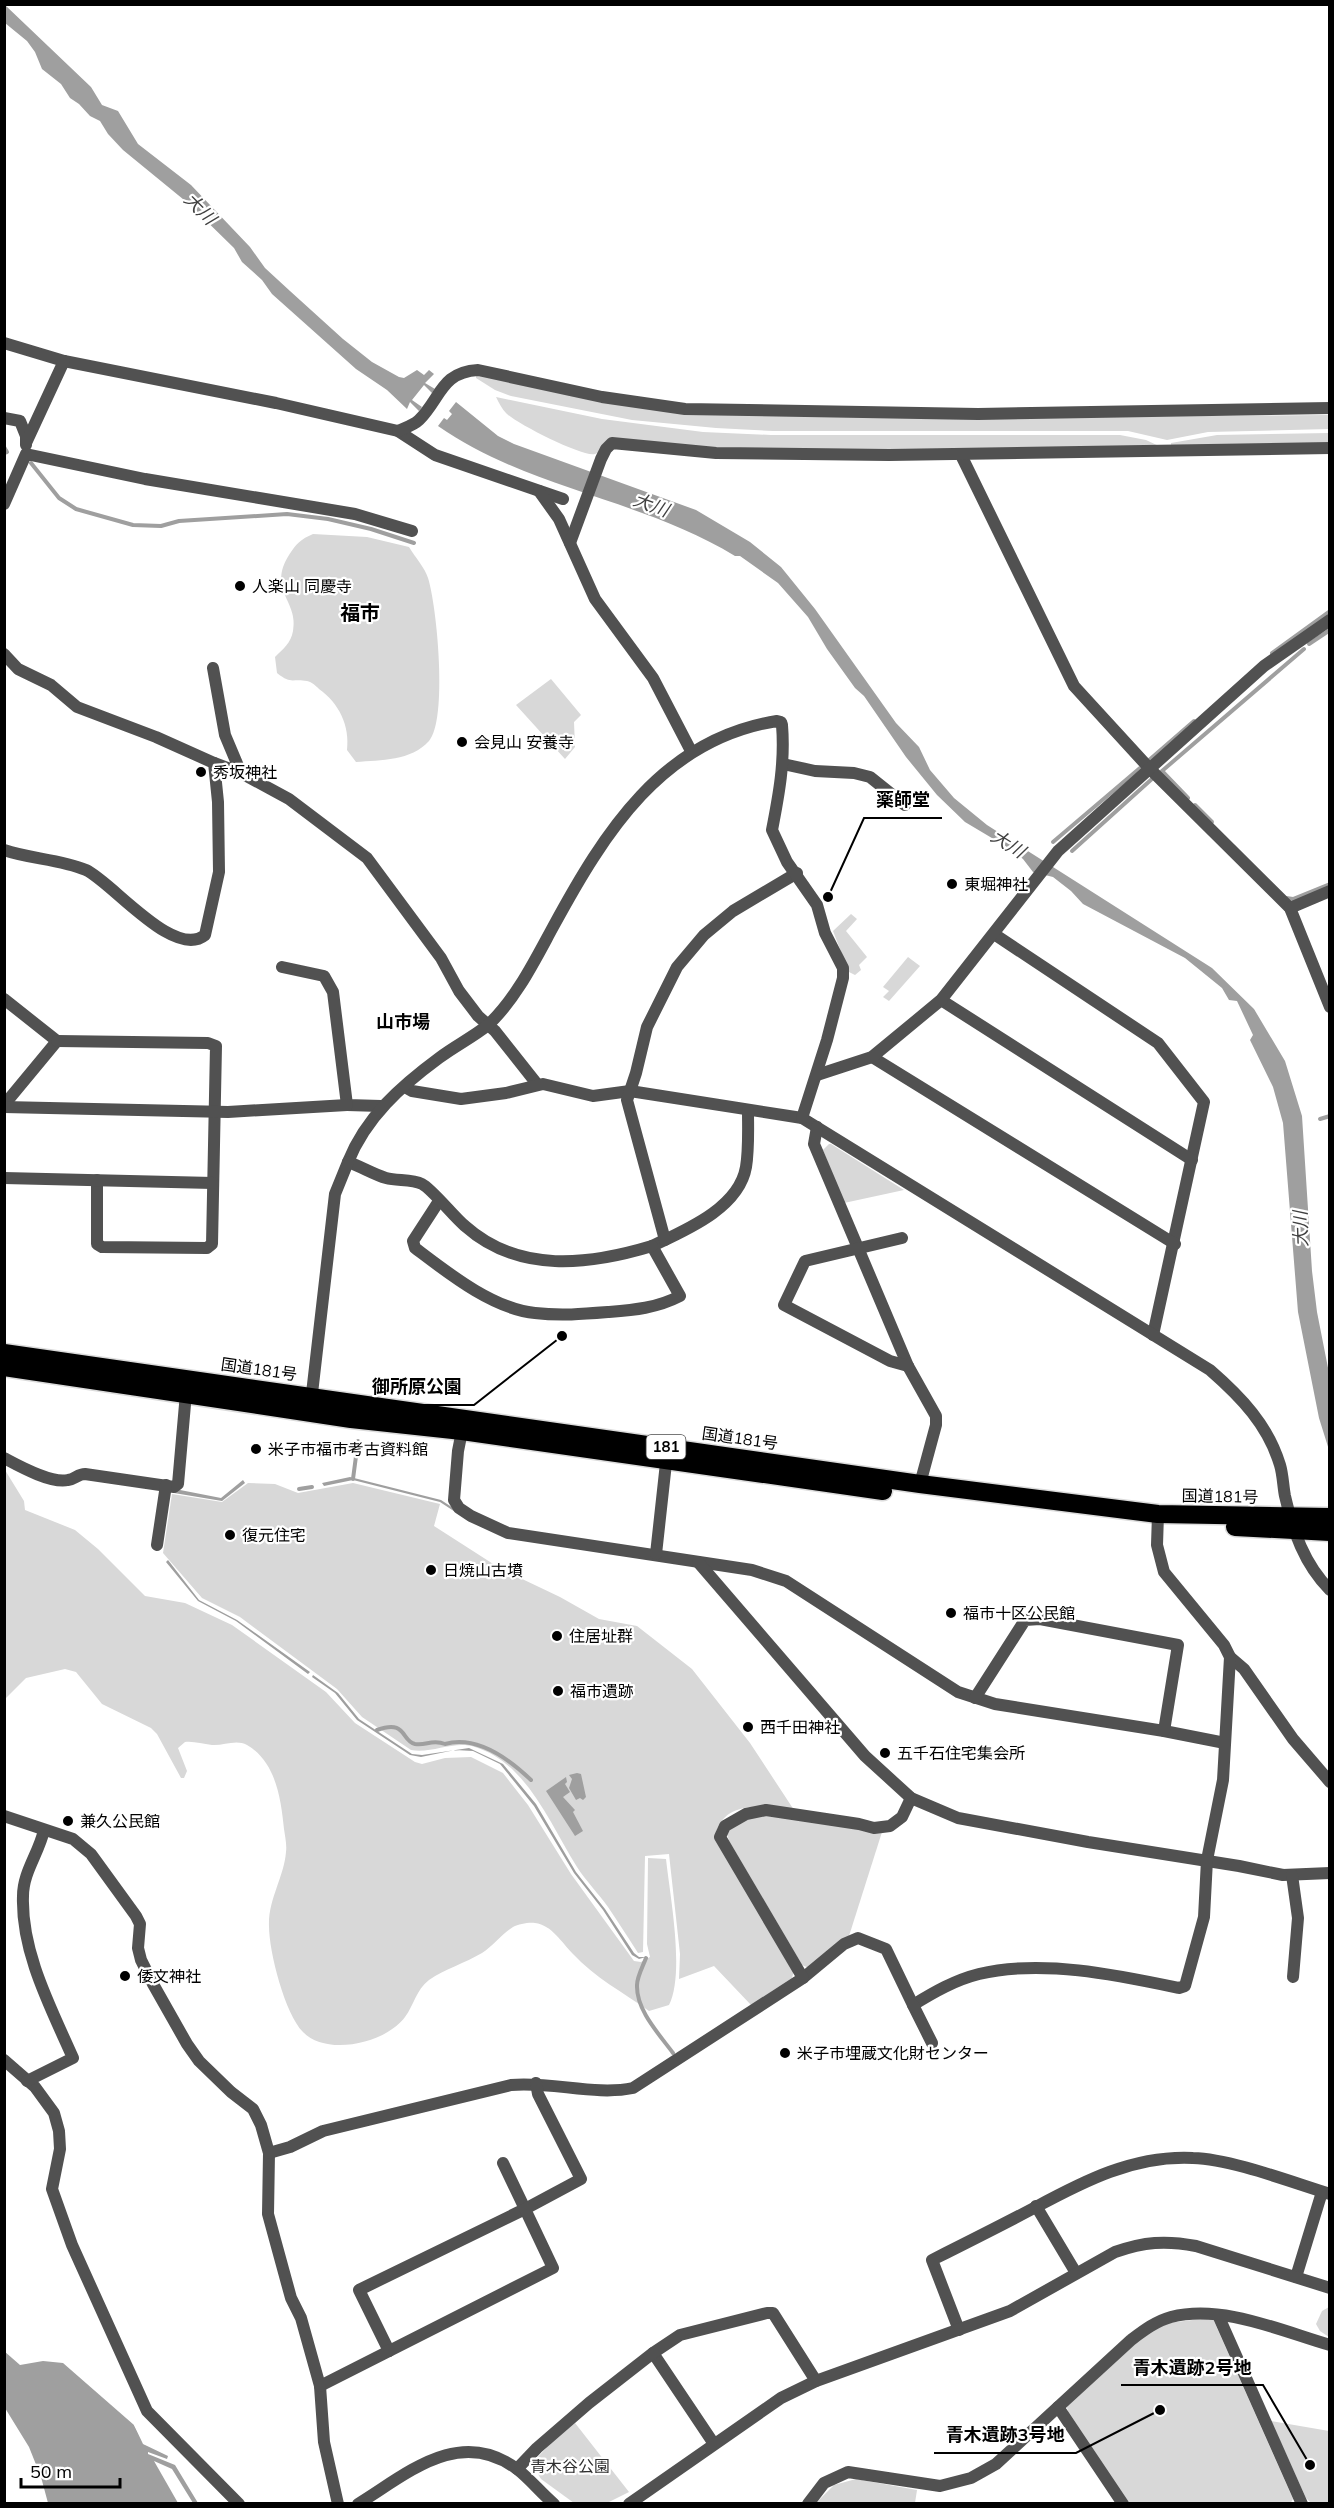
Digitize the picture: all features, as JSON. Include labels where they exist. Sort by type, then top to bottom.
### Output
[{"type":"highway","name":"国道181号","points":[[4,1353],[310,1404],[667,1454],[1002,1507],[1158,1519],[1292,1523],[1329,1517]]},
{"type":"highway","name":"国道181号","points":[[4,1367],[186,1393],[310,1404]]},
{"type":"highway","name":"国道181号","points":[[667,1454],[920,1484],[1158,1519]]},
{"type":"highway","name":"国道181号","points":[[1292,1523],[1329,1532]]},
{"type":"street","points":[[4,343],[64,361],[276,403],[398,431],[435,455],[563,499]]},
{"type":"street","points":[[4,504],[64,361]]},
{"type":"street","points":[[398,431],[418,421],[450,379],[460,373],[478,370],[602,397],[685,409],[978,414],[1329,408]]},
{"type":"street","points":[[4,418],[20,422],[26,449]]},
{"type":"street","points":[[570,543],[597,467],[606,449],[615,443],[716,453],[961,454],[1329,448]]},
{"type":"street","points":[[26,449],[145,479],[355,514],[412,531]]},
{"type":"street","points":[[961,454],[1074,686],[1150,769],[1290,908],[1329,1007]]},
{"type":"street","points":[[539,491],[559,519],[595,599],[653,678],[691,751]]},
{"type":"street","points":[[817,1075],[872,1057],[941,1000],[1058,851],[1264,666],[1329,620]]},
{"type":"street","points":[[4,654],[18,669],[51,685],[77,707],[241,772],[289,799],[367,858],[441,958],[459,991],[537,1084]]},
{"type":"street","points":[[213,668],[225,735],[241,772]]},
{"type":"street","points":[[310,1404],[335,1194],[356,1140],[381,1106],[438,1059],[488,1025],[529,970],[577,882],[619,821],[650,785],[691,751],[738,730],[777,721],[782,725],[783,764],[780,797],[772,830],[787,862],[797,873],[817,905],[825,933],[843,968],[843,978],[817,1075],[802,1119]]},
{"type":"street","points":[[4,850],[89,872],[138,914],[186,942],[198,940],[205,935],[219,872],[218,802],[214,763]]},
{"type":"street","points":[[783,764],[815,771],[854,773],[870,777],[905,805]]},
{"type":"street","points":[[665,1240],[627,1100],[636,1073],[646,1027],[677,967],[704,936],[733,911],[797,873]]},
{"type":"street","points":[[1290,908],[1329,891]]},
{"type":"street","points":[[994,934],[1158,1043],[1204,1102],[1175,1244],[1153,1335]]},
{"type":"street","points":[[282,967],[324,976],[332,987],[346,1105]]},
{"type":"street","points":[[4,999],[57,1041],[212,1043],[217,1049],[212,1244],[207,1248],[102,1248],[97,1244],[97,1180]]},
{"type":"street","points":[[941,1000],[1192,1160]]},
{"type":"street","points":[[4,1106],[57,1041]]},
{"type":"street","points":[[872,1057],[1175,1244]]},
{"type":"street","points":[[405,1087],[412,1091],[461,1099],[506,1093],[537,1084],[593,1096],[630,1091],[781,1113],[802,1119],[1210,1370],[1255,1415],[1267,1435],[1280,1467],[1292,1523],[1305,1559],[1329,1590]]},
{"type":"street","points":[[4,1106],[228,1112],[346,1105],[381,1106]]},
{"type":"street","points":[[348,1162],[384,1177],[421,1183],[466,1227],[491,1245],[519,1256],[546,1261],[585,1262],[620,1256],[652,1246],[690,1228],[723,1205],[741,1185],[746,1166],[748,1110]]},
{"type":"street","points":[[818,1128],[814,1144],[908,1366],[936,1416],[936,1425],[920,1484]]},
{"type":"street","points":[[4,1178],[213,1183]]},
{"type":"street","points":[[439,1201],[413,1241],[415,1248],[472,1288],[502,1304],[533,1313],[574,1315],[635,1310],[663,1305],[680,1296],[652,1246]]},
{"type":"street","points":[[902,1238],[805,1261],[784,1305],[890,1361],[908,1366]]},
{"type":"street","points":[[4,1458],[58,1481],[67,1481],[78,1474],[85,1474],[174,1487],[178,1484],[186,1393]]},
{"type":"street","points":[[463,1424],[454,1500],[459,1508],[471,1516],[508,1533],[751,1569],[786,1581],[958,1692],[995,1704],[1225,1743]]},
{"type":"street","points":[[656,1554],[667,1454]]},
{"type":"street","points":[[157,1545],[166,1485]]},
{"type":"street","points":[[1158,1519],[1157,1545],[1164,1572],[1224,1645],[1230,1658],[1244,1669],[1293,1739],[1329,1782]]},
{"type":"street","points":[[698,1562],[865,1756],[911,1798],[958,1818],[1088,1842],[1207,1860],[1269,1873],[1329,1874]]},
{"type":"street","points":[[975,1698],[1026,1620],[1040,1619],[1178,1645],[1164,1731]]},
{"type":"street","points":[[914,2005],[951,1984],[978,1974],[996,1971],[1042,1969],[1100,1973],[1183,1988],[1187,1982],[1203,1917],[1207,1860],[1223,1780],[1230,1658]]},
{"type":"street","points":[[803,1978],[720,1837],[725,1826],[746,1814],[766,1810],[874,1828],[890,1826],[902,1817],[911,1798]]},
{"type":"street","points":[[4,1816],[73,1839],[91,1854],[131,1907],[140,1924],[138,1948],[141,1959],[153,1984],[199,2061],[257,2114],[269,2153],[268,2214],[291,2298],[301,2318],[320,2386],[324,2442],[338,2504]]},
{"type":"street","points":[[27,2081],[73,2058],[31,1955],[25,1923],[22,1895],[25,1880],[44,1830]]},
{"type":"street","points":[[1292,1875],[1298,1918],[1293,1977]]},
{"type":"street","points":[[269,2153],[290,2147],[323,2131],[511,2085],[536,2083],[617,2091],[633,2088],[803,1978],[844,1944],[858,1938],[886,1949],[932,2043]]},
{"type":"street","points":[[4,2060],[35,2087],[54,2113],[59,2131],[60,2149],[52,2189],[72,2246],[147,2411],[239,2504]]},
{"type":"street","points":[[389,2351],[359,2290],[582,2179],[538,2094],[536,2083]]},
{"type":"street","points":[[960,2330],[932,2260],[1068,2189],[1116,2168],[1161,2159],[1194,2158],[1229,2164],[1326,2193],[1296,2277]]},
{"type":"street","points":[[320,2386],[553,2268],[503,2163]]},
{"type":"street","points":[[1036,2206],[1076,2273]]},
{"type":"street","points":[[629,2504],[781,2398],[816,2381],[1010,2311],[1125,2248],[1148,2242],[1177,2242],[1329,2288]]},
{"type":"street","points":[[517,2469],[589,2403],[652,2353],[680,2335],[773,2313],[816,2381]]},
{"type":"street","points":[[808,2504],[824,2483],[848,2472],[940,2486],[971,2478],[996,2464],[1131,2340],[1148,2328],[1171,2317],[1218,2315],[1329,2345]]},
{"type":"street","points":[[1218,2315],[1302,2504]]},
{"type":"street","points":[[652,2353],[714,2444]]},
{"type":"street","points":[[1058,2407],[1124,2504]]},
{"type":"street","points":[[358,2504],[428,2460],[446,2454],[471,2452],[490,2456],[517,2469],[554,2504]]},
{"type":"green space","points":[[476,375],[637,406],[1196,416],[1329,415],[1329,429],[1208,432],[1167,440],[1128,431],[773,431],[716,428],[632,420],[511,396],[495,390],[476,378]]},
{"type":"green space","points":[[496,397],[602,419],[703,432],[771,435],[1120,435],[1146,440],[1161,447],[748,451],[614,440],[600,452],[588,454],[550,439],[512,418],[502,408]]},
{"type":"green space","points":[[1329,433],[1329,445],[1171,445],[1171,443],[1217,435]]},
{"type":"green space","points":[[313,534],[367,537],[409,547],[427,574],[435,612],[437,636],[438,711],[435,729],[429,741],[422,748],[405,756],[356,762],[347,750],[345,724],[332,701],[311,682],[289,680],[277,673],[275,657],[290,639],[294,621],[282,587],[283,567],[297,545]]},
{"type":"green space","points":[[551,679],[581,715],[574,722],[575,747],[565,759],[516,705]]},
{"type":"green space","points":[[851,914],[857,919],[846,931],[867,957],[859,965],[861,970],[855,975],[849,972],[833,931]]},
{"type":"green space","points":[[908,957],[920,966],[889,1001],[883,997],[889,991],[883,987]]},
{"type":"green space","points":[[829,1144],[904,1190],[844,1203],[823,1150]]},
{"type":"green space","points":[[5,1470],[24,1501],[25,1510],[75,1530],[98,1549],[145,1596],[185,1603],[232,1625],[326,1692],[355,1723],[415,1762],[422,1764],[445,1758],[471,1757],[503,1773],[528,1805],[571,1874],[634,1961],[641,1962],[650,1957],[647,1944],[648,1858],[666,1859],[676,1954],[674,1991],[669,2005],[649,2011],[590,1970],[547,1927],[530,1923],[513,1927],[482,1953],[429,1980],[421,1988],[405,2017],[384,2034],[356,2044],[341,2045],[313,2040],[303,2032],[290,2012],[284,1997],[272,1951],[269,1916],[285,1861],[286,1843],[279,1794],[271,1771],[257,1752],[243,1743],[212,1745],[185,1742],[178,1748],[187,1771],[184,1778],[181,1778],[157,1734],[151,1728],[102,1704],[76,1672],[65,1669],[26,1678],[5,1699]]},
{"type":"green space","points":[[248,1483],[275,1484],[298,1493],[353,1483],[440,1504],[434,1526],[501,1569],[560,1597],[599,1619],[637,1626],[692,1669],[750,1743],[794,1810],[761,1807],[739,1809],[721,1821],[716,1832],[794,1971],[792,1978],[751,2005],[714,1966],[679,1979],[680,1954],[669,1854],[645,1856],[643,1952],[638,1953],[608,1907],[577,1867],[547,1814],[509,1766],[493,1755],[467,1745],[411,1750],[362,1717],[337,1689],[240,1617],[202,1598],[163,1553],[172,1494],[222,1502]]},
{"type":"green space","points":[[764,1815],[882,1832],[849,1936],[809,1968],[802,1965],[729,1841],[727,1834],[733,1823]]},
{"type":"green space","points":[[1330,2307],[1329,2337],[1320,2331],[1316,2324],[1322,2311]]},
{"type":"green space","points":[[1213,2319],[1293,2499],[1290,2504],[1128,2503],[1068,2413],[1067,2407],[1139,2340],[1168,2323]]},
{"type":"green space","points":[[1271,2421],[1329,2431],[1329,2503],[1310,2502],[1306,2498]]},
{"type":"green space","name":"青木谷公園","points":[[575,2423],[629,2492],[607,2503],[574,2503],[541,2479],[538,2474],[539,2462],[536,2459]]},
{"type":"green space","points":[[856,2479],[917,2490],[915,2503],[815,2504],[834,2485]]},
{"type":"water","name":"大川","points":[[5,5],[91,87],[102,105],[118,111],[138,144],[191,185],[250,247],[265,268],[343,339],[372,362],[399,377],[404,378],[417,370],[424,375],[429,370],[434,374],[425,383],[435,389],[432,393],[424,385],[412,400],[422,407],[419,411],[410,402],[407,409],[387,390],[356,369],[272,294],[262,280],[242,262],[234,248],[189,204],[123,150],[108,134],[100,121],[90,116],[70,98],[61,84],[42,69],[35,52],[27,41],[5,23]]},
{"type":"water","name":"大川","points":[[456,402],[498,436],[514,444],[696,510],[750,542],[781,567],[815,609],[896,723],[919,747],[930,770],[954,798],[987,825],[1212,968],[1254,1009],[1285,1061],[1302,1116],[1312,1271],[1317,1312],[1329,1373],[1329,1450],[1319,1418],[1298,1312],[1283,1123],[1273,1087],[1250,1040],[1253,1035],[1237,1001],[1229,1000],[1222,988],[1185,958],[1083,904],[1053,877],[1033,872],[1012,850],[965,822],[937,795],[906,757],[864,696],[855,688],[827,649],[808,617],[778,583],[740,556],[735,556],[662,520],[547,480],[473,447],[438,426],[444,418],[447,420],[452,414],[449,411]]},
{"type":"water","points":[[350,1477],[441,1500],[470,1519],[469,1521],[440,1502],[353,1480],[324,1486],[322,1483]]},
{"type":"water","points":[[243,1480],[245,1483],[222,1501],[174,1493],[175,1489],[221,1498]]},
{"type":"water","points":[[168,1560],[199,1600],[237,1620],[310,1672],[308,1674],[236,1621],[198,1601],[166,1562]]},
{"type":"water","points":[[313,1675],[338,1693],[359,1719],[412,1754],[422,1755],[454,1750],[421,1757],[410,1755],[357,1720],[335,1693],[312,1677]]},
{"type":"water","points":[[469,1748],[503,1764],[536,1804],[576,1872],[605,1909],[634,1953],[639,1957],[646,1957],[639,1959],[632,1955],[603,1910],[574,1873],[534,1806],[500,1764],[473,1751],[455,1750]]},
{"type":"water","points":[[581,1774],[586,1797],[583,1800],[580,1798],[576,1800],[569,1788],[572,1779],[569,1775]]},
{"type":"water","points":[[566,1777],[565,1784],[570,1792],[563,1797],[575,1810],[573,1812],[583,1831],[575,1836],[546,1791]]},
{"type":"water","points":[[4,2351],[20,2365],[43,2361],[63,2363],[134,2425],[143,2444],[168,2456],[167,2459],[148,2452],[148,2454],[175,2465],[198,2503],[193,2503],[172,2469],[154,2461],[178,2503],[48,2503],[29,2447],[5,2408]]},
{"type":"pier","points":[[136,2424],[145,2442],[170,2454],[170,2460],[177,2463],[201,2504],[176,2464],[167,2461],[169,2455],[144,2444],[134,2425]]},
{"type":"waterway","points":[[4,447],[7,452],[4,453]]},
{"type":"waterway","points":[[31,463],[59,498],[76,509],[133,525],[161,526],[179,521],[287,514],[328,519],[371,529],[414,543]]},
{"type":"waterway","points":[[1272,653],[1330,611]]},
{"type":"waterway","points":[[1309,644],[1330,630]]},
{"type":"waterway","points":[[1188,798],[1162,771],[1304,649]]},
{"type":"waterway","points":[[1148,761],[1194,721]]},
{"type":"waterway","points":[[1053,842],[1140,768]]},
{"type":"waterway","points":[[1072,851],[1153,778]]},
{"type":"waterway","points":[[1195,805],[1212,822]]},
{"type":"waterway","points":[[1286,898],[1293,899],[1330,884]]},
{"type":"waterway","points":[[1320,1119],[1330,1116]]},
{"type":"waterway","points":[[353,1479],[358,1441]]},
{"type":"waterway","points":[[299,1489],[312,1487]]},
{"type":"waterway","points":[[377,1730],[394,1727],[415,1744],[457,1742],[480,1746],[502,1757],[531,1780]]},
{"type":"waterway","points":[[646,1958],[637,1982],[640,2004],[649,2021],[673,2053]]},
{"type":"place","name":"人楽山 同慶寺","points":[[240,586]]},
{"type":"place","name":"会見山 安養寺","points":[[462,742]]},
{"type":"place","name":"秀坂神社","points":[[201,772]]},
{"type":"place","name":"東堀神社","points":[[952,884]]},
{"type":"place","name":"薬師堂","points":[[828,897]]},
{"type":"place","name":"御所原公園","points":[[562,1336]]},
{"type":"place","name":"米子市福市考古資料館","points":[[256,1449]]},
{"type":"place","name":"復元住宅","points":[[230,1535]]},
{"type":"place","name":"日焼山古墳","points":[[431,1570]]},
{"type":"place","name":"福市十区公民館","points":[[951,1613]]},
{"type":"place","name":"住居址群","points":[[557,1636]]},
{"type":"place","name":"福市遺跡","points":[[558,1691]]},
{"type":"place","name":"西千田神社","points":[[748,1727]]},
{"type":"place","name":"五千石住宅集会所","points":[[885,1753]]},
{"type":"place","name":"兼久公民館","points":[[68,1821]]},
{"type":"place","name":"倭文神社","points":[[125,1976]]},
{"type":"place","name":"米子市埋蔵文化財センター","points":[[785,2053]]},
{"type":"place","name":"青木遺跡3号地","points":[[1160,2410]]},
{"type":"place","name":"青木遺跡2号地","points":[[1310,2465]]},
{"type":"district","name":"福市","points":[[360,613]]},
{"type":"district","name":"山市場","points":[[403,1022]]}]
